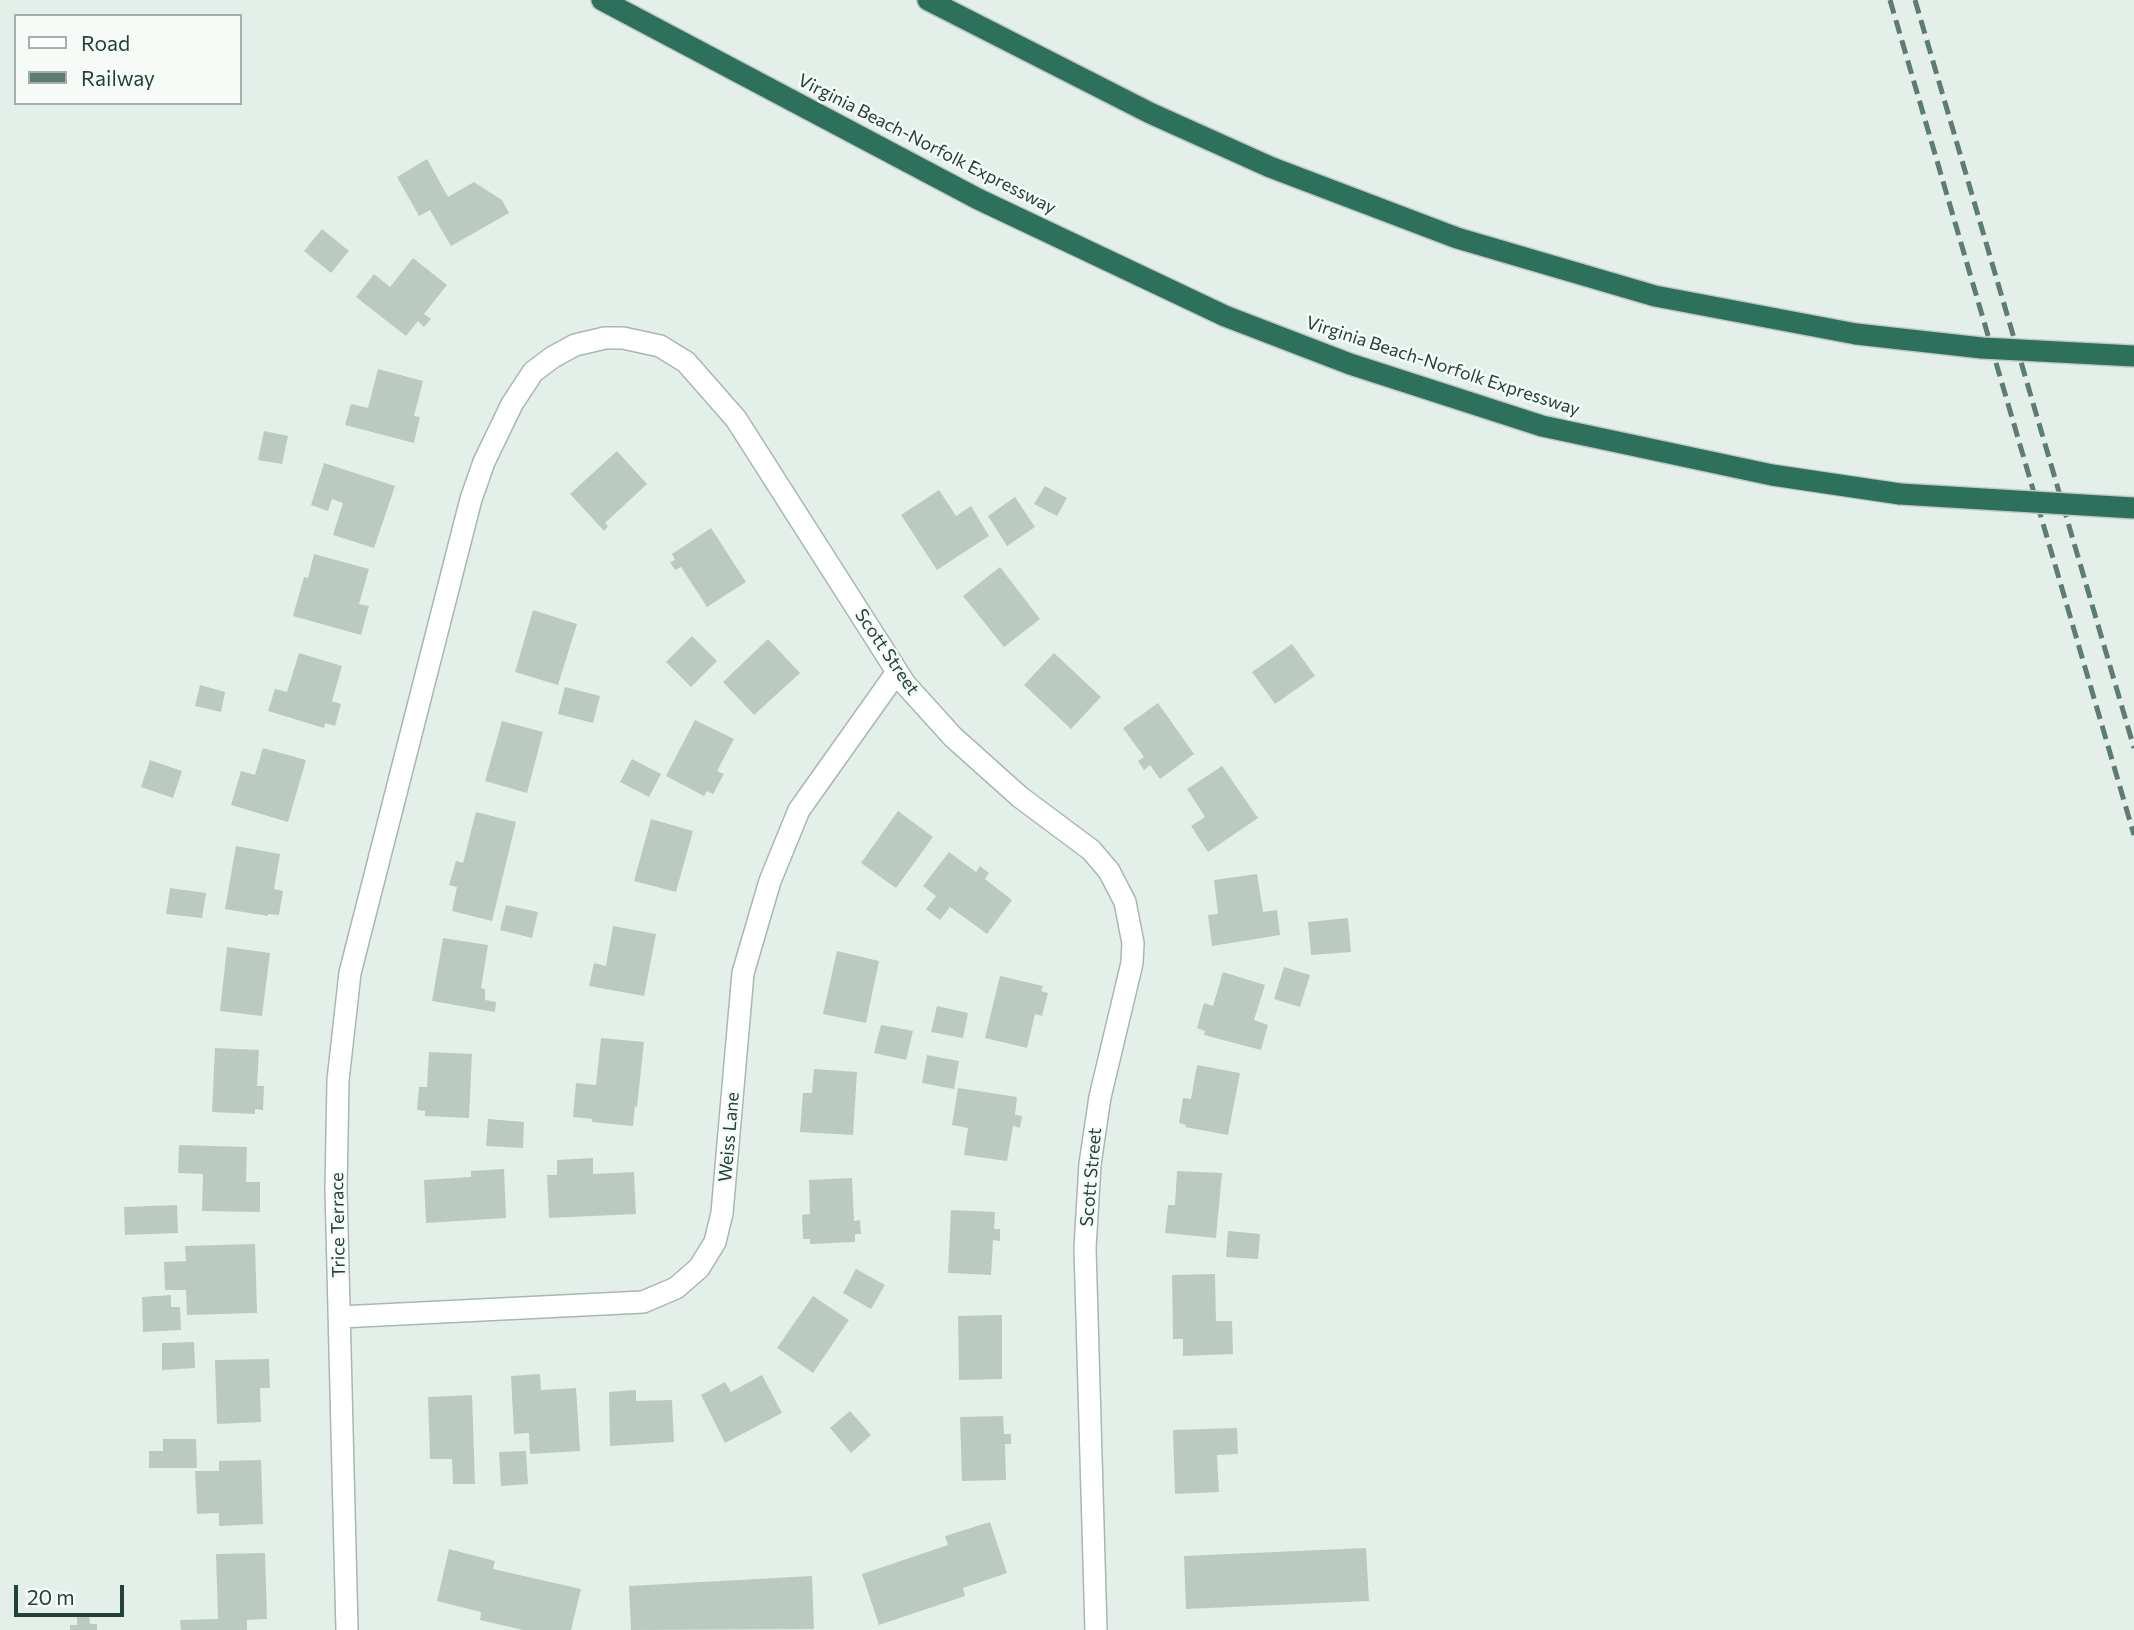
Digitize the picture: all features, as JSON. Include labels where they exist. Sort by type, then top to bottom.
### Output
[{"type":"highway","name":"Virginia Beach-Norfolk Expressway","points":[[602,0],[978,198],[1225,316],[1337,360],[1542,426],[1772,475],[1900,495],[2134,508]]},
{"type":"highway","points":[[928,0],[1150,113],[1270,167],[1457,238],[1655,296],[1856,334],[1982,348],[2134,356]]},
{"type":"street","name":"Scott Street","points":[[388,826],[471,499],[484,462],[512,404],[533,372],[575,345],[605,338],[623,338],[660,346],[686,362],[736,419],[905,684],[963,745],[1020,797],[1091,850],[1109,871],[1125,902],[1133,943],[1132,963],[1100,1097],[1090,1164],[1085,1248],[1096,1630]]},
{"type":"street","name":"Weiss Lane","points":[[340,1317],[643,1302],[676,1288],[699,1268],[715,1242],[722,1213],[743,973],[770,881],[799,810],[897,672]]},
{"type":"street","name":"Trice Terrace","points":[[347,1630],[335,1189],[338,1080],[351,972],[388,826]]},
{"type":"building","points":[[427,159],[448,197],[474,182],[502,200],[509,213],[451,246],[430,210],[419,216],[397,177]]},
{"type":"building","points":[[322,229],[349,251],[331,273],[304,251]]},
{"type":"building","points":[[413,258],[447,285],[424,314],[431,319],[424,327],[418,321],[406,336],[356,297],[374,274],[390,287]]},
{"type":"building","points":[[378,369],[423,381],[414,416],[420,417],[414,443],[345,425],[351,404],[368,408]]},
{"type":"building","points":[[264,431],[288,436],[282,464],[258,460]]},
{"type":"building","points":[[617,451],[647,484],[605,523],[608,526],[604,531],[570,494]]},
{"type":"building","points":[[324,463],[395,486],[374,548],[333,535],[343,503],[332,499],[328,511],[311,505]]},
{"type":"building","points":[[1045,486],[1067,498],[1057,516],[1034,504]]},
{"type":"building","points":[[939,490],[956,516],[971,506],[989,536],[937,570],[901,515]]},
{"type":"building","points":[[1015,497],[1035,527],[1007,546],[988,516]]},
{"type":"building","points":[[711,528],[746,582],[707,607],[681,567],[675,570],[670,562],[675,560],[672,554]]},
{"type":"building","points":[[314,554],[369,569],[359,604],[369,606],[361,635],[293,616]]},
{"type":"building","points":[[1000,567],[1040,619],[1004,647],[963,596]]},
{"type":"building","points":[[533,610],[577,624],[558,685],[515,672]]},
{"type":"building","points":[[692,636],[717,661],[691,687],[666,662]]},
{"type":"building","points":[[768,639],[800,673],[754,715],[723,682]]},
{"type":"building","points":[[1292,644],[1315,676],[1275,704],[1252,672]]},
{"type":"building","points":[[299,653],[342,666],[332,701],[341,704],[335,726],[325,723],[324,728],[268,711],[275,689],[287,692]]},
{"type":"building","points":[[1054,653],[1101,697],[1071,729],[1024,685]]},
{"type":"building","points":[[200,685],[225,692],[221,712],[195,706]]},
{"type":"building","points":[[565,687],[600,696],[593,723],[558,714]]},
{"type":"building","points":[[1158,703],[1194,754],[1160,779],[1150,765],[1144,770],[1138,761],[1144,757],[1123,728]]},
{"type":"building","points":[[695,720],[734,739],[717,771],[724,774],[713,794],[707,791],[704,796],[666,776]]},
{"type":"building","points":[[502,721],[543,732],[527,793],[485,781]]},
{"type":"building","points":[[263,748],[306,760],[288,822],[231,805],[241,771],[255,775]]},
{"type":"building","points":[[632,759],[661,774],[649,797],[620,782]]},
{"type":"building","points":[[150,760],[182,771],[173,798],[141,787]]},
{"type":"building","points":[[1222,766],[1258,818],[1208,852],[1191,826],[1205,817],[1187,789]]},
{"type":"building","points":[[898,811],[933,837],[896,888],[861,863]]},
{"type":"building","points":[[476,812],[516,822],[492,921],[452,911],[457,887],[449,885],[456,861],[463,863]]},
{"type":"building","points":[[651,819],[693,831],[676,892],[634,881]]},
{"type":"building","points":[[236,846],[280,854],[274,889],[283,891],[279,915],[268,916],[225,909]]},
{"type":"building","points":[[949,852],[976,872],[980,866],[989,873],[985,879],[1012,900],[987,934],[950,907],[940,920],[926,909],[936,896],[923,886]]},
{"type":"building","points":[[1257,874],[1263,912],[1277,910],[1280,935],[1212,946],[1208,915],[1218,914],[1214,880]]},
{"type":"building","points":[[170,888],[206,893],[202,918],[166,914]]},
{"type":"building","points":[[506,905],[538,912],[532,938],[500,930]]},
{"type":"building","points":[[1348,918],[1351,952],[1311,955],[1308,922]]},
{"type":"building","points":[[613,926],[656,934],[644,996],[589,986],[594,963],[606,966]]},
{"type":"building","points":[[443,938],[488,945],[481,988],[485,989],[485,1000],[496,1002],[495,1012],[432,1001]]},
{"type":"building","points":[[227,947],[270,953],[262,1016],[220,1011]]},
{"type":"building","points":[[837,951],[879,961],[866,1023],[823,1014]]},
{"type":"building","points":[[1284,967],[1310,975],[1300,1007],[1274,999]]},
{"type":"building","points":[[1223,972],[1265,985],[1254,1020],[1268,1025],[1261,1050],[1204,1035],[1205,1031],[1197,1028],[1204,1003],[1213,1006]]},
{"type":"building","points":[[1000,976],[1043,986],[1041,991],[1048,993],[1042,1016],[1035,1014],[1027,1048],[985,1038]]},
{"type":"building","points":[[937,1006],[968,1013],[963,1038],[931,1032]]},
{"type":"building","points":[[881,1025],[913,1031],[906,1060],[874,1053]]},
{"type":"building","points":[[601,1038],[644,1042],[633,1126],[592,1122],[592,1119],[573,1117],[576,1083],[596,1085]]},
{"type":"building","points":[[215,1048],[259,1050],[257,1086],[264,1086],[263,1110],[255,1109],[255,1114],[212,1112]]},
{"type":"building","points":[[429,1052],[472,1054],[469,1118],[425,1116],[425,1111],[417,1110],[419,1087],[427,1087]]},
{"type":"building","points":[[927,1055],[959,1061],[954,1089],[922,1083]]},
{"type":"building","points":[[1197,1065],[1240,1073],[1228,1135],[1185,1127],[1186,1125],[1179,1123],[1183,1098],[1191,1099]]},
{"type":"building","points":[[814,1069],[857,1072],[853,1135],[800,1132],[803,1093],[812,1093]]},
{"type":"building","points":[[958,1088],[1017,1097],[1015,1115],[1022,1116],[1020,1128],[1013,1126],[1007,1161],[964,1155],[968,1128],[952,1125]]},
{"type":"building","points":[[488,1119],[524,1122],[523,1148],[486,1146]]},
{"type":"building","points":[[179,1145],[247,1147],[246,1182],[260,1182],[260,1212],[202,1211],[203,1174],[178,1173]]},
{"type":"building","points":[[593,1158],[593,1174],[634,1172],[636,1214],[549,1218],[547,1175],[557,1175],[557,1160]]},
{"type":"building","points":[[504,1169],[506,1218],[426,1223],[424,1180],[471,1177],[471,1171]]},
{"type":"building","points":[[1177,1171],[1222,1173],[1216,1238],[1165,1233],[1168,1205],[1175,1205]]},
{"type":"building","points":[[852,1178],[854,1221],[860,1220],[861,1234],[855,1234],[855,1242],[810,1244],[810,1239],[803,1239],[802,1215],[810,1214],[809,1180]]},
{"type":"building","points":[[177,1205],[178,1233],[125,1235],[124,1207]]},
{"type":"building","points":[[951,1210],[995,1212],[994,1229],[1000,1229],[1000,1241],[993,1240],[991,1275],[948,1273]]},
{"type":"building","points":[[1228,1231],[1260,1234],[1258,1259],[1226,1257]]},
{"type":"building","points":[[255,1244],[257,1313],[187,1315],[186,1290],[165,1290],[164,1262],[186,1261],[185,1246]]},
{"type":"building","points":[[856,1269],[885,1285],[871,1309],[843,1293]]},
{"type":"building","points":[[1215,1274],[1216,1321],[1232,1321],[1233,1354],[1183,1356],[1183,1339],[1173,1339],[1172,1275]]},
{"type":"building","points":[[171,1295],[171,1307],[180,1307],[181,1330],[143,1332],[142,1297]]},
{"type":"building","points":[[813,1296],[849,1320],[813,1373],[777,1348]]},
{"type":"building","points":[[1002,1315],[1002,1379],[959,1380],[958,1316]]},
{"type":"building","points":[[194,1342],[195,1368],[162,1370],[162,1343]]},
{"type":"building","points":[[269,1359],[270,1388],[260,1388],[261,1422],[217,1424],[215,1360]]},
{"type":"building","points":[[540,1374],[541,1390],[576,1388],[580,1451],[530,1454],[529,1433],[514,1434],[511,1376]]},
{"type":"building","points":[[762,1375],[782,1413],[725,1443],[701,1395],[725,1382],[731,1392]]},
{"type":"building","points":[[636,1390],[636,1401],[672,1400],[674,1442],[610,1446],[609,1392]]},
{"type":"building","points":[[472,1395],[475,1484],[453,1484],[452,1459],[430,1459],[428,1397]]},
{"type":"building","points":[[850,1411],[871,1435],[851,1453],[830,1428]]},
{"type":"building","points":[[1003,1416],[1004,1434],[1011,1434],[1011,1444],[1005,1444],[1006,1480],[962,1481],[960,1417]]},
{"type":"building","points":[[1237,1428],[1238,1454],[1217,1455],[1219,1492],[1175,1494],[1173,1430]]},
{"type":"building","points":[[163,1439],[196,1439],[197,1468],[149,1468],[149,1451],[163,1451]]},
{"type":"building","points":[[526,1451],[528,1484],[501,1486],[499,1452]]},
{"type":"building","points":[[261,1460],[263,1524],[219,1526],[219,1513],[197,1514],[195,1471],[219,1471],[219,1461]]},
{"type":"building","points":[[990,1522],[1007,1573],[963,1588],[965,1596],[879,1625],[862,1574],[948,1545],[945,1536]]},
{"type":"building","points":[[1366,1548],[1369,1601],[1186,1609],[1184,1556]]},
{"type":"building","points":[[449,1549],[495,1561],[493,1569],[581,1589],[571,1630],[523,1630],[480,1620],[481,1612],[437,1601]]},
{"type":"building","points":[[265,1553],[267,1619],[247,1620],[247,1630],[181,1630],[180,1620],[218,1619],[216,1554]]},
{"type":"building","points":[[812,1576],[814,1629],[631,1630],[629,1586]]},
{"type":"building","points":[[89,1613],[90,1624],[97,1624],[97,1630],[70,1630],[70,1625],[77,1625],[77,1614]]},
{"type":"railway","points":[[1890,0],[2134,835]]},
{"type":"railway","points":[[1915,0],[2134,748]]}]
